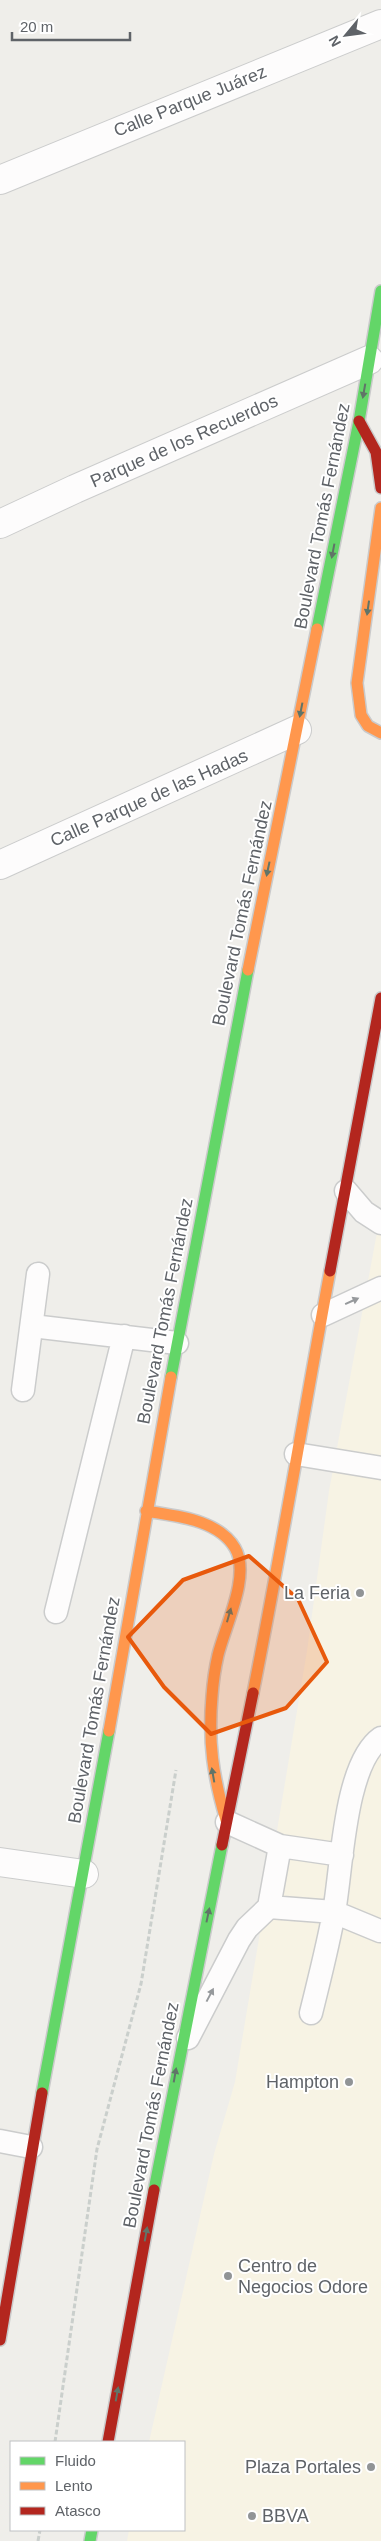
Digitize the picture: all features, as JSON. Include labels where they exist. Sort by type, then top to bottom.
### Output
[{"type":"main road","name":"Boulevard Tomás Fernández","points":[[0,2340],[32,2147],[84,1874],[177,1342],[240,1008],[359,421],[381,291]]},
{"type":"main road","points":[[359,421],[374,441],[380,465],[381,488]]},
{"type":"main road","points":[[381,508],[356,683],[361,714],[368,726],[381,732]]},
{"type":"main road","name":"Boulevard Tomás Fernández","points":[[108,2441],[179,2054],[282,1550],[296,1454],[381,998]]},
{"type":"main road","points":[[146,1511],[186,1519],[216,1529],[227,1537],[236,1550],[239,1566],[236,1592],[217,1656],[210,1740],[212,1776],[227,1822]]},
{"type":"street","name":"Calle Parque Juárez","points":[[0,180],[381,24]]},
{"type":"street","name":"Parque de los Recuerdos","points":[[0,524],[84,485],[369,360]]},
{"type":"street","name":"Calle Parque de las Hadas","points":[[0,865],[297,730]]},
{"type":"street","points":[[0,1862],[84,1874]]},
{"type":"lane","points":[[346,1191],[364,1212],[381,1223]]},
{"type":"lane","points":[[22,1390],[38,1274]]},
{"type":"lane","points":[[323,1315],[381,1288]]},
{"type":"lane","points":[[32,1326],[177,1342]]},
{"type":"lane","points":[[56,1612],[124,1336]]},
{"type":"lane","points":[[296,1454],[381,1468]]},
{"type":"lane","points":[[311,2013],[334,1912],[342,1855],[359,1768],[374,1743],[381,1738]]},
{"type":"lane","points":[[227,1822],[280,1846],[342,1855]]},
{"type":"lane","points":[[179,2054],[239,1940],[247,1928],[269,1907],[280,1846]]},
{"type":"lane","points":[[269,1907],[334,1912],[380,1931]]},
{"type":"lane","points":[[0,2141],[32,2147]]},
{"type":"path","points":[[55,2441],[97,2149],[141,1984],[176,1767]]},
{"type":"highlighted area","points":[[249,1556],[298,1599],[327,1662],[286,1708],[211,1734],[164,1687],[128,1637],[183,1580]]},
{"type":"shaded area","points":[[381,1211],[381,2541],[127,2541],[129,2531],[185,2531],[185,2441],[149,2441],[214,2154],[235,2082],[307,1651],[329,1491]]},
{"type":"traffic: fast","points":[[317,629],[359,421],[381,291]]},
{"type":"traffic: fast","points":[[171,1377],[248,970]]},
{"type":"traffic: fast","points":[[42,2093],[109,1731]]},
{"type":"traffic: fast","points":[[154,2190],[222,1845]]},
{"type":"traffic: fast","points":[[90,2541],[92,2531]]},
{"type":"traffic: slow","points":[[381,508],[357,683],[361,715],[368,726],[381,733]]},
{"type":"traffic: slow","points":[[248,970],[317,629]]},
{"type":"traffic: slow","points":[[253,1693],[330,1271]]},
{"type":"traffic: slow","points":[[109,1731],[171,1377]]},
{"type":"traffic: slow","points":[[146,1511],[182,1517],[207,1525],[227,1538],[235,1548],[239,1559],[238,1586],[217,1660],[211,1713],[213,1759],[226,1820]]},
{"type":"traffic: jam","points":[[359,421],[376,452],[381,488]]},
{"type":"traffic: jam","points":[[330,1271],[381,998]]},
{"type":"traffic: jam","points":[[222,1845],[253,1693]]},
{"type":"traffic: jam","points":[[0,2340],[42,2093]]},
{"type":"traffic: jam","points":[[108,2441],[154,2190]]},
{"type":"place","name":"La Feria","points":[[360,1593]]},
{"type":"place","name":"Hampton","points":[[349,2082]]},
{"type":"place","name":"Centro de Negocios Odore","points":[[228,2276]]},
{"type":"place","name":"Plaza Portales","points":[[371,2467]]},
{"type":"place","name":"BBVA","points":[[252,2516]]}]
